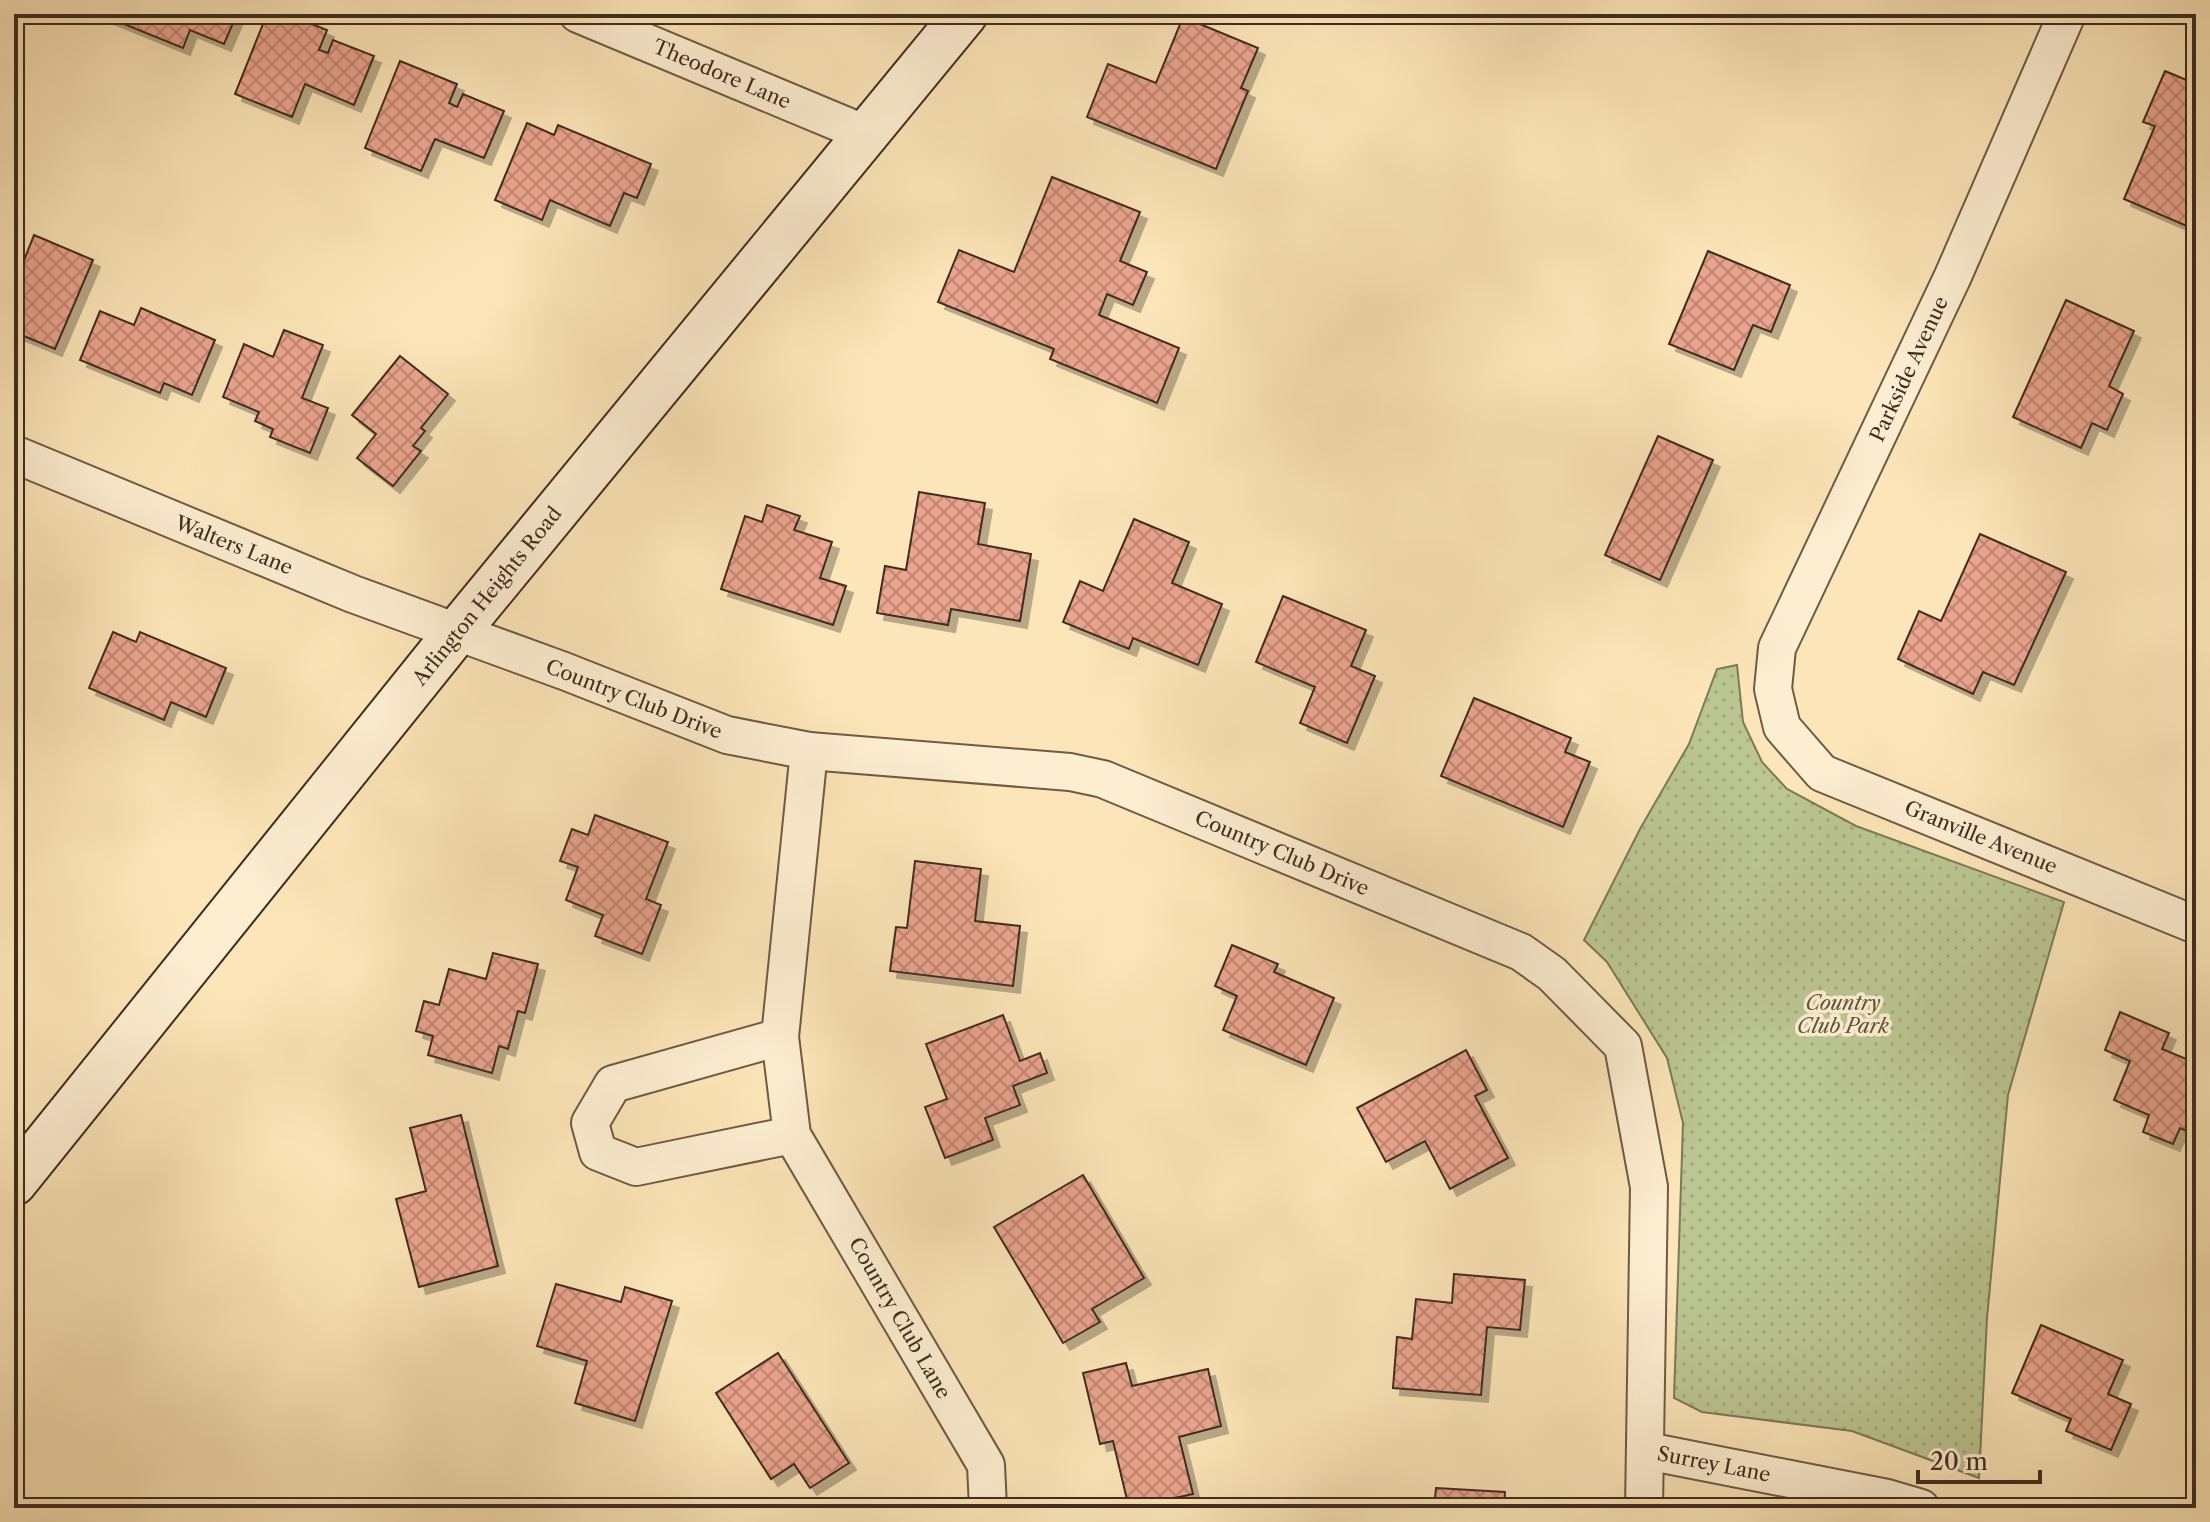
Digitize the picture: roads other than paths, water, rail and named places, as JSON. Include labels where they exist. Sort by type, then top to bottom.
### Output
[{"type":"street","name":"Theodore Lane","points":[[578,14],[866,134]]},
{"type":"street","name":"Arlington Heights Road","points":[[14,1183],[456,633],[965,14]]},
{"type":"street","name":"Parkside Avenue","points":[[1782,727],[1773,689],[1777,648],[1953,276],[2067,14]]},
{"type":"street","name":"Walters Lane","points":[[14,454],[353,594],[456,633]]},
{"type":"street","name":"Country Club Drive","points":[[456,633],[564,671],[727,735],[809,751],[1070,772],[1103,779],[1521,952],[1552,974],[1623,1046],[1649,1187],[1644,1508]]},
{"type":"street","name":"Granville Avenue","points":[[1782,727],[1822,773],[2196,925]]},
{"type":"street","name":"Country Club Lane","points":[[809,751],[780,1037],[792,1135],[986,1465],[988,1508]]},
{"type":"street","points":[[780,1037],[613,1084],[590,1123],[598,1152],[636,1167],[792,1135]]},
{"type":"street","name":"Surrey Lane","points":[[1647,1451],[1887,1498],[1921,1508]]},
{"type":"park label","name":"Country Club Park","points":[[1843,1014]]}]
